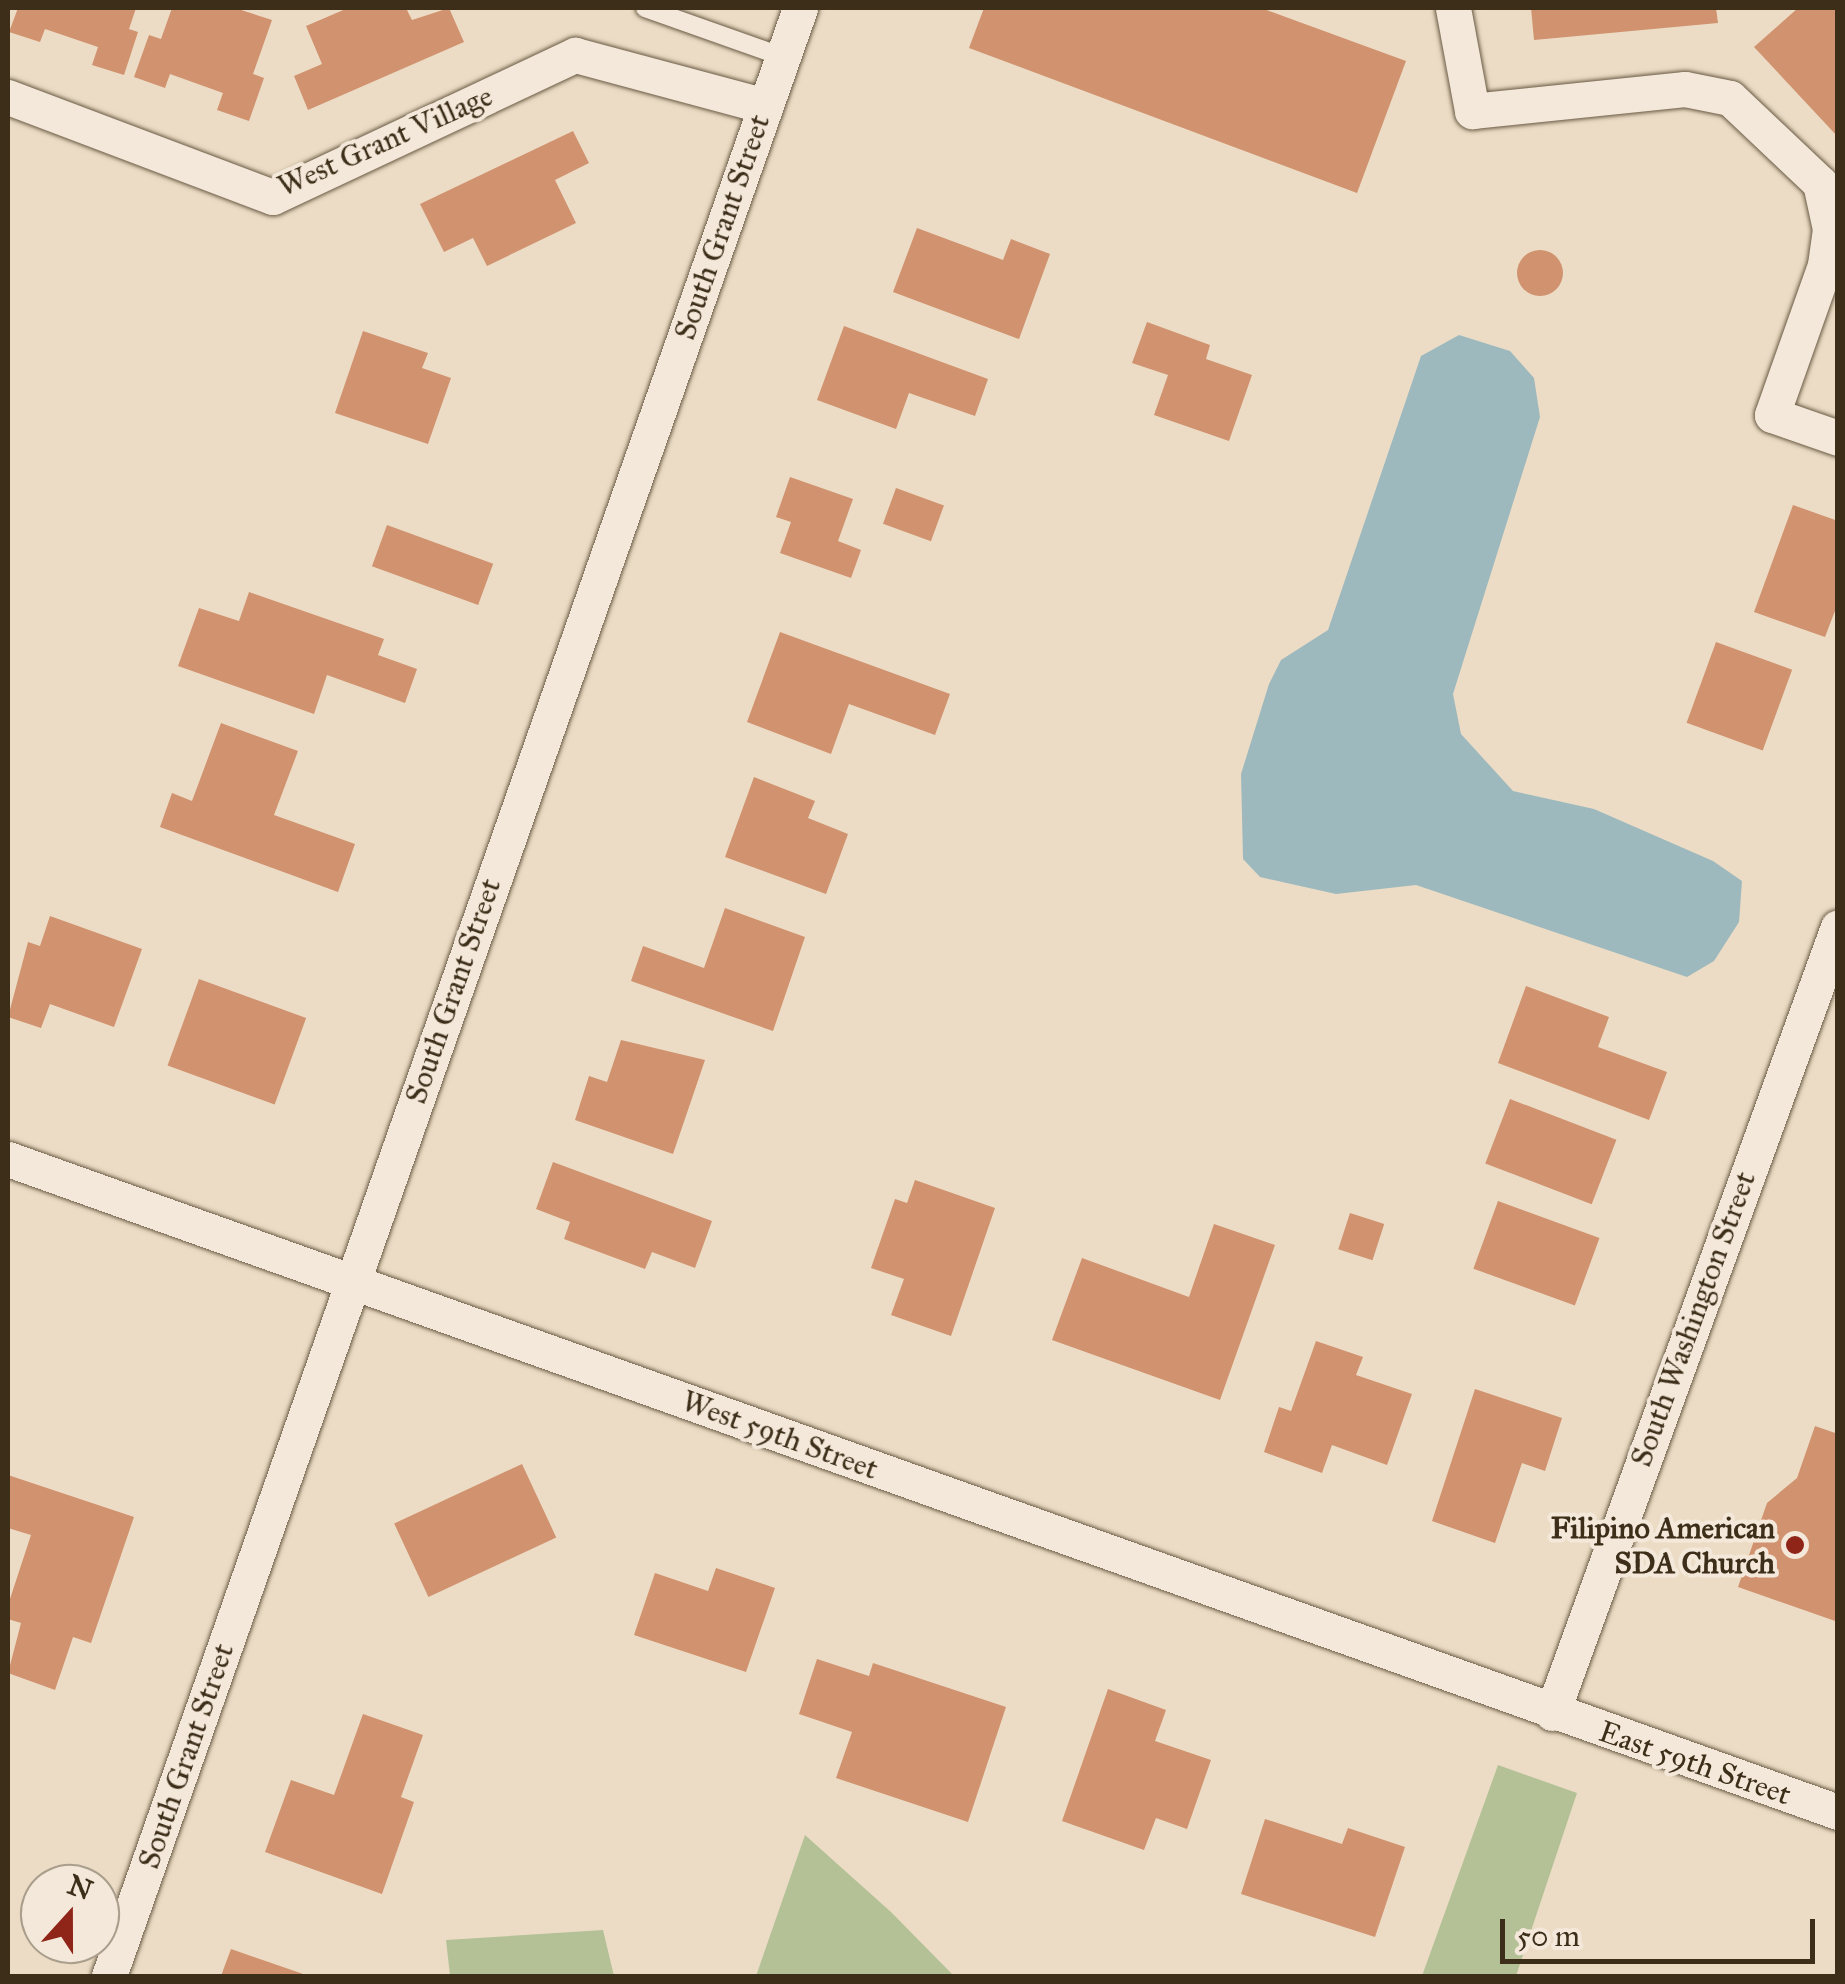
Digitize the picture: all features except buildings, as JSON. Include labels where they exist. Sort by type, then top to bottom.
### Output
[{"type":"street","name":"South Grant Street","points":[[109,1976],[800,8]]},
{"type":"street","points":[[1453,8],[1472,112],[1685,89],[1730,98],[1820,183],[1830,230],[1825,265],[1772,415],[1838,438]]},
{"type":"street","name":"West Grant Village","points":[[8,97],[273,197],[575,54],[765,106]]},
{"type":"street","name":"South Washington Street","points":[[1552,1713],[1838,927]]},
{"type":"street","name":"West 59th Street","points":[[8,1159],[1552,1713]]},
{"type":"street","name":"East 59th Street","points":[[1552,1713],[1838,1812]]},
{"type":"lane","points":[[644,8],[783,56]]},
{"type":"green space","points":[[1498,1765],[1577,1793],[1516,1976],[1422,1976]]},
{"type":"green space","points":[[805,1835],[891,1912],[954,1976],[756,1976]]},
{"type":"green space","points":[[603,1930],[614,1976],[450,1976],[446,1940]]},
{"type":"water","points":[[1459,335],[1510,351],[1534,378],[1540,417],[1453,694],[1461,734],[1513,791],[1594,809],[1713,861],[1742,881],[1739,922],[1714,961],[1687,977],[1416,885],[1336,894],[1260,877],[1243,859],[1241,774],[1269,684],[1281,660],[1328,630],[1421,356]]},
{"type":"place","name":"Filipino American SDA Church","points":[[1795,1545]]}]
